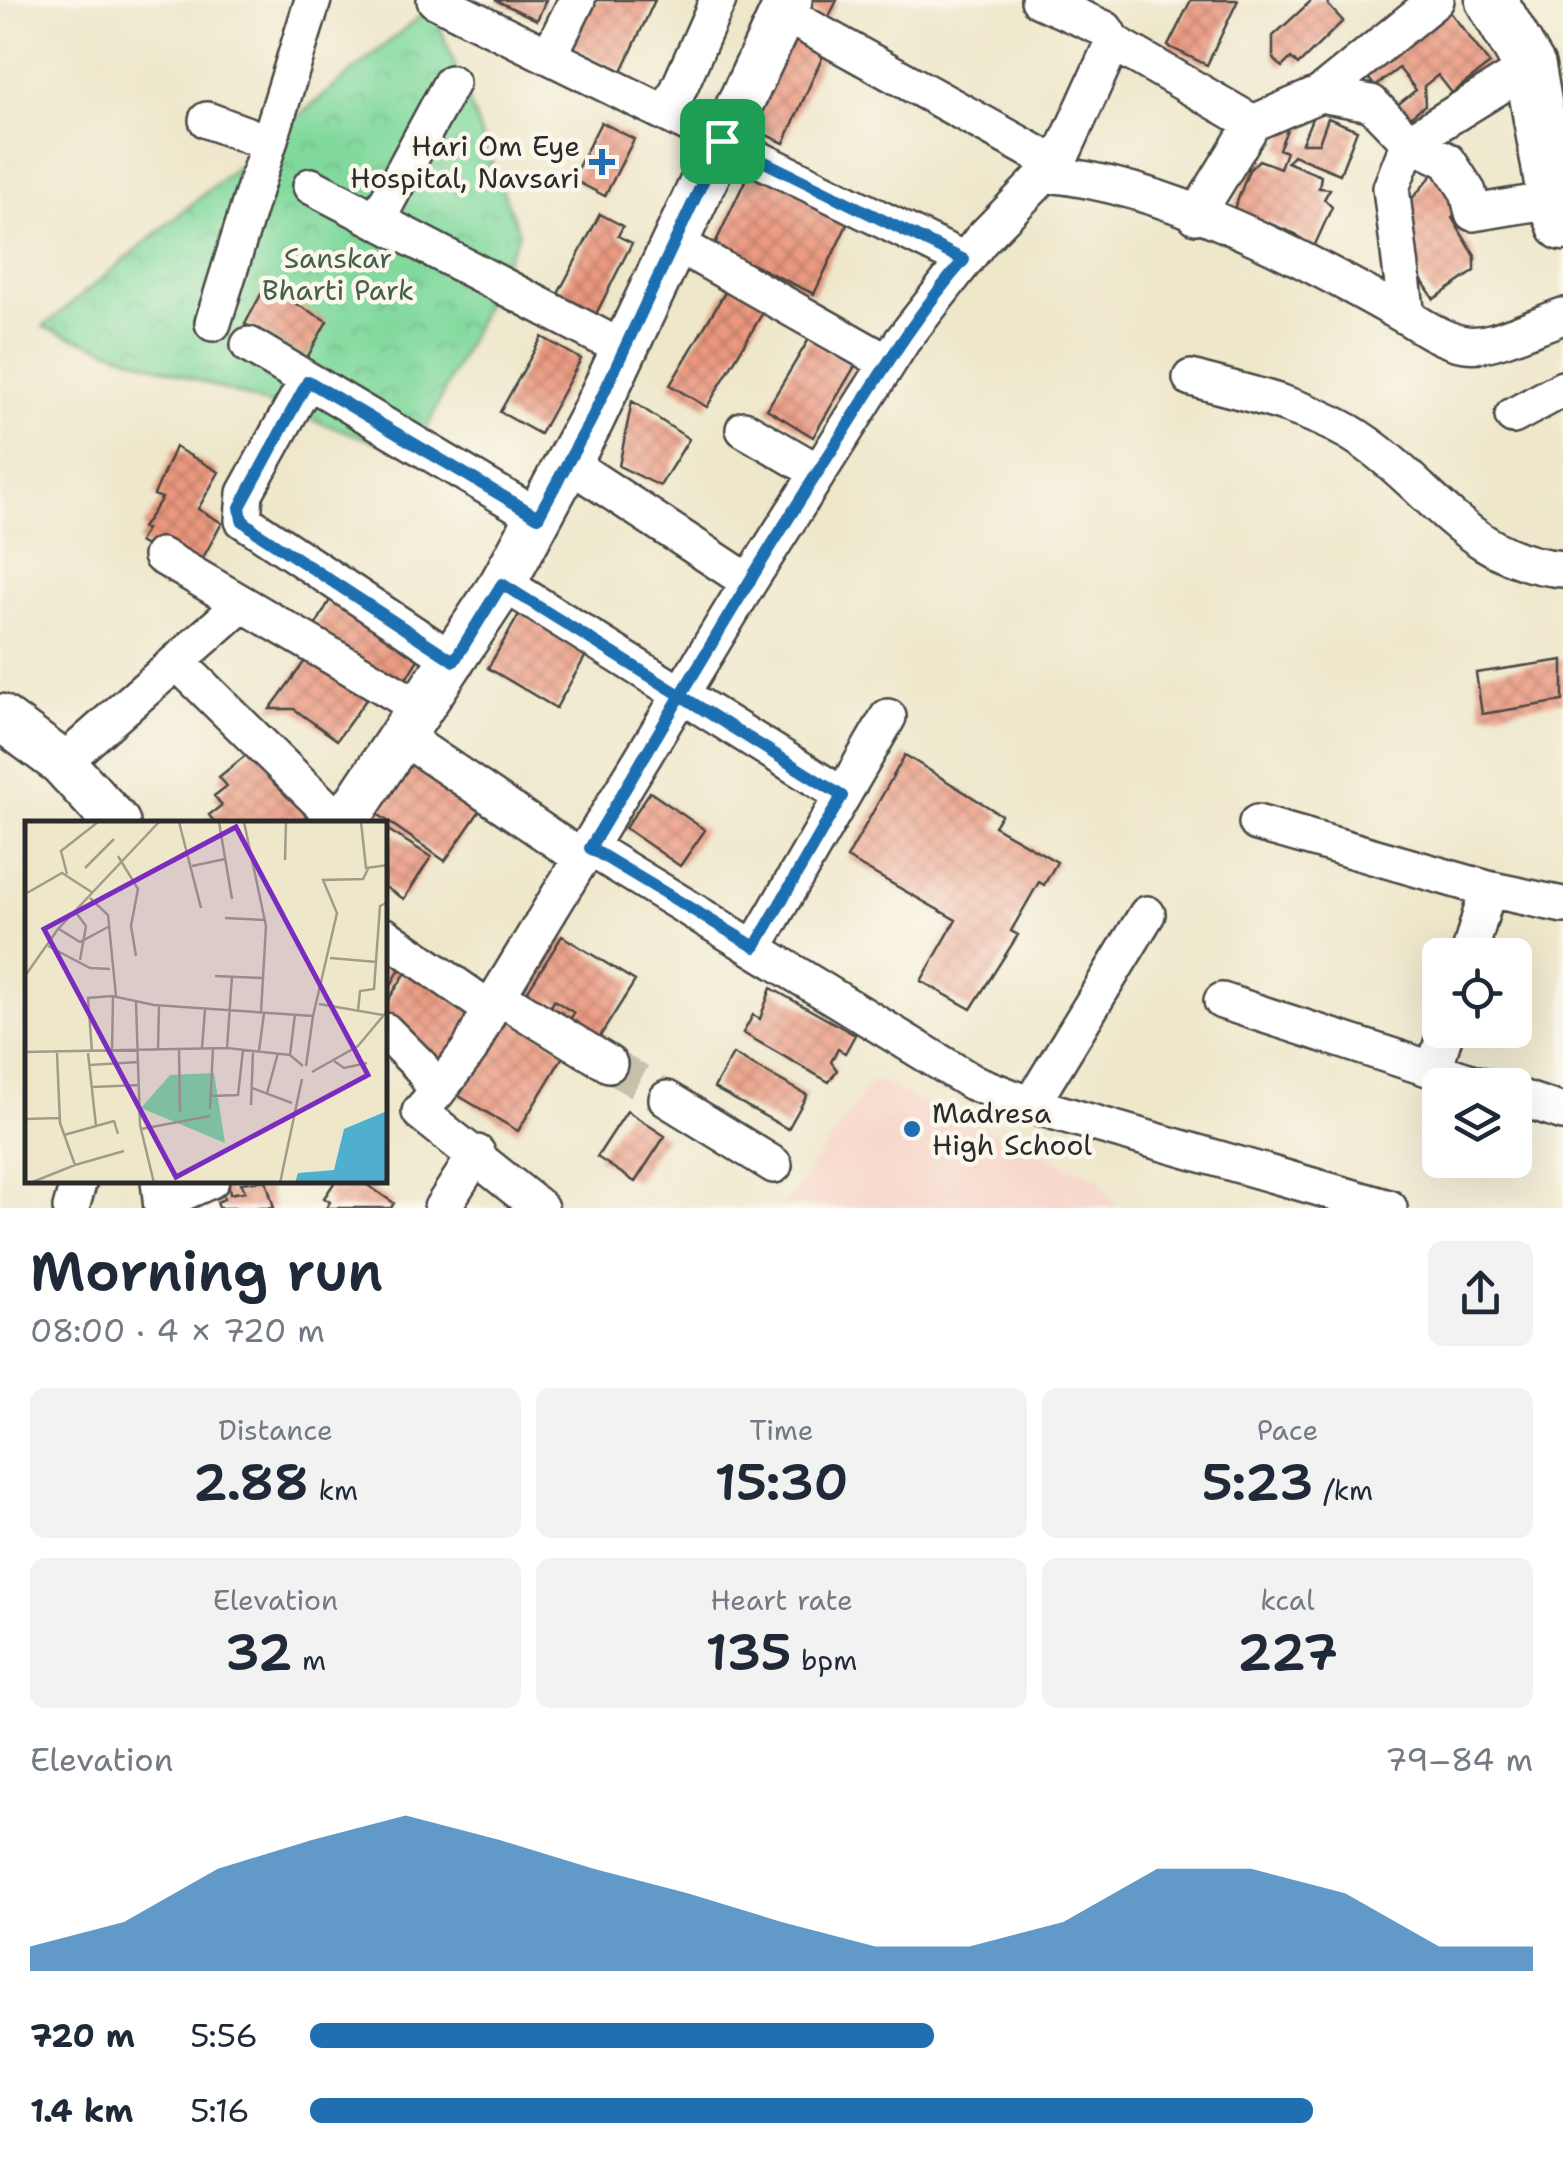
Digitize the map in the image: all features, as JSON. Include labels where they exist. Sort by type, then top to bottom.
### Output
[{"type":"highway","points":[[1492,0],[1530,67],[1558,212]]},
{"type":"highway","points":[[1513,0],[1563,118]]},
{"type":"main road","points":[[343,821],[454,661],[502,584],[568,463],[786,6]]},
{"type":"main road","points":[[0,717],[62,764],[115,821]]},
{"type":"main road","points":[[0,751],[80,821]]},
{"type":"street","points":[[213,323],[313,0]]},
{"type":"street","points":[[435,0],[964,260]]},
{"type":"street","points":[[550,56],[576,0]]},
{"type":"street","points":[[668,114],[718,0]]},
{"type":"street","points":[[1039,0],[1106,29],[1113,42],[1253,122]]},
{"type":"street","points":[[1196,216],[1253,122],[1320,94],[1436,0]]},
{"type":"street","points":[[786,6],[1052,169],[1116,186],[1305,260],[1438,338],[1465,347],[1483,345],[1563,316]]},
{"type":"street","points":[[540,1208],[420,1112],[470,1049],[494,1002],[749,582],[888,362],[964,260],[1052,169],[1113,42]]},
{"type":"street","points":[[1407,317],[1391,188],[1408,142],[1530,67]]},
{"type":"street","points":[[377,220],[451,83]]},
{"type":"street","points":[[1320,94],[1371,104],[1408,142],[1448,161],[1468,192],[1473,213],[1558,212]]},
{"type":"street","points":[[207,120],[268,143]]},
{"type":"street","points":[[311,186],[624,348]]},
{"type":"street","points":[[674,242],[888,362]]},
{"type":"street","points":[[249,344],[538,517]]},
{"type":"street","points":[[1191,378],[1320,417],[1392,462],[1490,550],[1517,562],[1563,569]]},
{"type":"street","points":[[308,381],[245,494],[242,520],[454,661]]},
{"type":"street","points":[[1513,416],[1563,389]]},
{"type":"street","points":[[744,429],[818,472]]},
{"type":"street","points":[[568,463],[749,582]]},
{"type":"street","points":[[160,556],[242,604],[412,723],[586,854],[755,947],[933,1060],[1031,1105],[1389,1208]]},
{"type":"street","points":[[502,584],[683,692],[842,796]]},
{"type":"street","points":[[62,764],[242,604]]},
{"type":"street","points":[[179,664],[340,821]]},
{"type":"street","points":[[755,947],[888,718]]},
{"type":"street","points":[[1257,823],[1488,889],[1563,905]]},
{"type":"street","points":[[1473,938],[1488,889]]},
{"type":"street","points":[[1031,1105],[1147,914]]},
{"type":"street","points":[[388,938],[494,1002],[609,1064]]},
{"type":"street","points":[[1222,1001],[1428,1068]]},
{"type":"street","points":[[388,1033],[420,1066],[438,1092]]},
{"type":"street","points":[[666,1100],[774,1165]]},
{"type":"street","points":[[1532,1102],[1563,1112]]},
{"type":"street","points":[[442,1208],[477,1154]]},
{"type":"street","points":[[71,1208],[78,1183]]},
{"type":"street","points":[[158,1195],[200,1183]]},
{"type":"shaded area","name":"Madresa High School","points":[[873,1080],[1099,1179],[1117,1208],[782,1208]]},
{"type":"green space","name":"Sanskar Bharti Park","points":[[432,6],[519,233],[414,455],[43,327]]},
{"type":"building","points":[[495,0],[546,0],[537,20]]},
{"type":"building","points":[[590,0],[655,0],[622,71],[569,46]]},
{"type":"building","points":[[801,0],[837,0],[826,23]]},
{"type":"building","points":[[1191,0],[1238,0],[1207,65],[1168,46]]},
{"type":"building","points":[[1312,0],[1330,0],[1328,5],[1343,21],[1298,65],[1291,58],[1282,67],[1273,58],[1273,36]]},
{"type":"building","points":[[1447,8],[1490,64],[1452,93],[1438,75],[1424,86],[1425,105],[1402,123],[1391,110],[1416,90],[1399,68],[1375,86],[1364,73]]},
{"type":"building","points":[[789,32],[826,49],[784,143],[746,126]]},
{"type":"building","points":[[1296,108],[1313,116],[1302,143],[1319,143],[1328,118],[1357,130],[1340,174],[1293,155],[1287,162],[1321,176],[1319,188],[1330,189],[1324,199],[1332,207],[1313,249],[1296,234],[1234,210],[1249,170],[1259,160],[1280,168],[1286,152],[1279,149]]},
{"type":"building","points":[[601,122],[634,139],[605,196],[572,179]]},
{"type":"building","points":[[753,164],[853,212],[814,294],[714,246]]},
{"type":"building","points":[[1435,172],[1458,209],[1452,218],[1475,256],[1475,271],[1434,299],[1408,259],[1400,228],[1413,211],[1409,202]]},
{"type":"building","points":[[600,214],[623,226],[618,236],[632,243],[596,314],[558,294]]},
{"type":"building","points":[[731,282],[768,304],[707,407],[670,385]]},
{"type":"building","points":[[265,287],[327,321],[307,358],[245,324]]},
{"type":"building","points":[[542,337],[581,359],[540,434],[500,412]]},
{"type":"building","points":[[809,339],[855,366],[813,437],[767,409]]},
{"type":"building","points":[[632,401],[689,439],[660,486],[619,466]]},
{"type":"building","points":[[175,447],[219,472],[198,509],[222,523],[194,574],[139,542],[146,529],[142,528],[162,498],[154,495]]},
{"type":"building","points":[[331,598],[423,651],[403,684],[312,632]]},
{"type":"building","points":[[521,611],[589,650],[556,708],[488,668]]},
{"type":"building","points":[[310,654],[368,697],[337,740],[294,709],[270,709]]},
{"type":"building","points":[[1563,660],[1563,701],[1482,714],[1476,673]]},
{"type":"building","points":[[257,746],[310,813],[300,821],[214,821],[209,815],[222,805],[214,796],[227,786],[219,777]]},
{"type":"building","points":[[905,755],[1001,815],[994,826],[1057,862],[1044,885],[1039,882],[1011,931],[1018,935],[971,1009],[921,981],[956,920],[847,858]]},
{"type":"building","points":[[414,757],[483,806],[445,861],[376,813]]},
{"type":"building","points":[[650,792],[705,830],[680,866],[625,828]]},
{"type":"building","points":[[388,830],[431,857],[404,899],[388,889]]},
{"type":"building","points":[[562,936],[635,981],[597,1041],[568,1023],[574,1013],[554,1000],[551,1007],[527,992]]},
{"type":"building","points":[[388,959],[401,967],[388,991]]},
{"type":"building","points":[[407,971],[476,1011],[444,1066],[423,1059],[388,1022],[388,1000]]},
{"type":"building","points":[[771,988],[855,1035],[845,1053],[838,1049],[831,1062],[837,1070],[829,1082],[743,1033],[753,1015],[760,1019]]},
{"type":"building","points":[[509,1015],[567,1050],[518,1131],[459,1096]]},
{"type":"building","points":[[733,1054],[807,1095],[788,1129],[714,1088]]},
{"type":"building","points":[[627,1111],[665,1136],[635,1182],[597,1157]]},
{"type":"building","points":[[219,1183],[228,1183],[230,1194],[245,1191],[241,1183],[267,1183],[274,1208],[219,1208],[217,1202],[224,1199]]},
{"type":"building","points":[[334,1183],[364,1183],[394,1203],[391,1208],[326,1208],[330,1202],[324,1198]]},
{"type":"tunnel","points":[[609,1064],[667,1099]]},
{"type":"place","name":"Hari Om Eye Hospital, Navsari","points":[[602,162]]},
{"type":"place","name":"Madresa High School","points":[[912,1129]]},
{"type":"route","points":[[722,141],[591,420],[538,517],[308,381],[240,507],[242,520],[258,533],[454,661],[502,584],[683,692],[842,796],[755,947],[590,848],[683,692],[749,582],[818,472],[902,342],[964,260],[722,141]]}]
